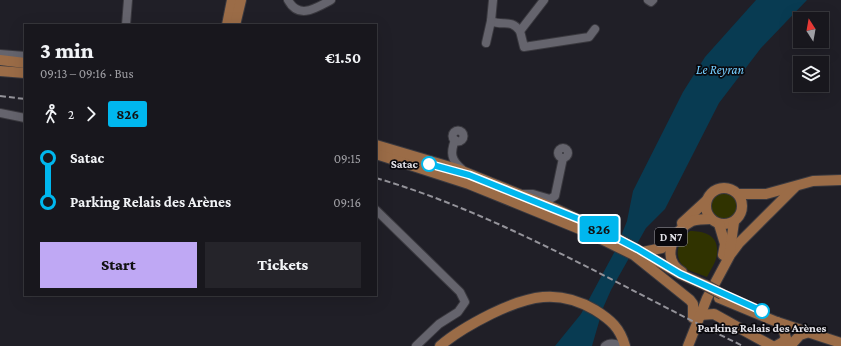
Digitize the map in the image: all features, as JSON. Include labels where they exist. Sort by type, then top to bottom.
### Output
[{"type":"main road","points":[[227,24],[232,0]]},
{"type":"main road","points":[[235,24],[240,0]]},
{"type":"main road","points":[[0,60],[24,60]]},
{"type":"main road","points":[[0,60],[24,63]]},
{"type":"main road","points":[[0,71],[24,73]]},
{"type":"main road","points":[[377,145],[457,169],[469,175]]},
{"type":"main road","points":[[377,148],[469,175],[519,194],[615,239],[705,291],[799,326],[841,338]]},
{"type":"main road","points":[[377,154],[469,184],[552,217],[615,239]]},
{"type":"main road","points":[[681,346],[697,316],[722,260],[725,244],[715,222],[706,211],[706,201],[711,193],[719,189],[728,188],[738,194],[766,194],[813,181],[841,180]]},
{"type":"main road","points":[[688,346],[705,291],[738,243],[796,186]]},
{"type":"main road","points":[[738,194],[742,203],[742,212]]},
{"type":"main road","points":[[729,257],[734,222],[746,207],[766,194]]},
{"type":"main road","name":"D N7","points":[[638,252],[662,248],[684,221],[706,201]]},
{"type":"main road","points":[[734,222],[727,224],[698,219],[685,225],[672,242],[670,249],[674,264],[705,291],[708,305],[714,314],[772,346]]},
{"type":"main road","points":[[638,252],[690,278]]},
{"type":"main road","points":[[638,252],[690,300],[697,316]]},
{"type":"main road","points":[[440,346],[454,334],[474,322],[527,299],[554,296],[583,303],[605,316],[615,324],[621,334],[616,345]]},
{"type":"main road","points":[[720,296],[777,322],[806,333],[841,343]]},
{"type":"main road","points":[[697,316],[714,314]]},
{"type":"main road","points":[[605,316],[615,331],[616,345]]},
{"type":"main road","points":[[776,346],[783,342],[786,338],[784,329],[777,322]]},
{"type":"main road","points":[[790,346],[800,335],[806,333]]},
{"type":"street","points":[[126,24],[128,0]]},
{"type":"street","points":[[288,0],[295,8],[306,12],[331,0]]},
{"type":"street","points":[[486,43],[491,21],[493,0]]},
{"type":"street","points":[[520,31],[544,0]]},
{"type":"street","points":[[648,0],[651,2],[653,0]]},
{"type":"street","points":[[491,21],[498,25],[510,23],[515,25],[520,31],[524,47],[589,37],[595,29]]},
{"type":"street","points":[[0,54],[24,56]]},
{"type":"street","points":[[0,113],[24,118]]},
{"type":"street","points":[[455,140],[452,153],[453,161],[469,175]]},
{"type":"street","points":[[519,194],[532,194],[550,199],[555,196],[563,158]]},
{"type":"street","points":[[377,211],[460,292],[465,302],[458,312],[439,324],[416,346]]},
{"type":"shaded area","points":[[724,192],[734,196],[738,206],[734,216],[724,220],[714,216],[710,206],[714,196]]},
{"type":"shaded area","points":[[690,231],[710,235],[716,242],[716,259],[707,277],[686,269],[678,258],[678,248],[680,243]]},
{"type":"water","name":"Le Reyran","points":[[756,0],[807,0],[796,12],[793,12],[793,15],[761,48],[719,103],[665,209],[646,228],[611,290],[603,308],[592,346],[555,346],[581,314],[615,251],[627,221],[633,191],[683,92],[705,57]]},
{"type":"railway","points":[[0,96],[24,99]]},
{"type":"railway","points":[[377,178],[470,212],[517,232],[743,346]]},
{"type":"bus line","name":"826","points":[[429,164],[469,175],[586,222],[638,249],[659,263],[680,274],[762,311]]},
{"type":"place","name":"Satac","points":[[429,164]]},
{"type":"place","name":"Parking Relais des Arènes","points":[[762,311]]}]
